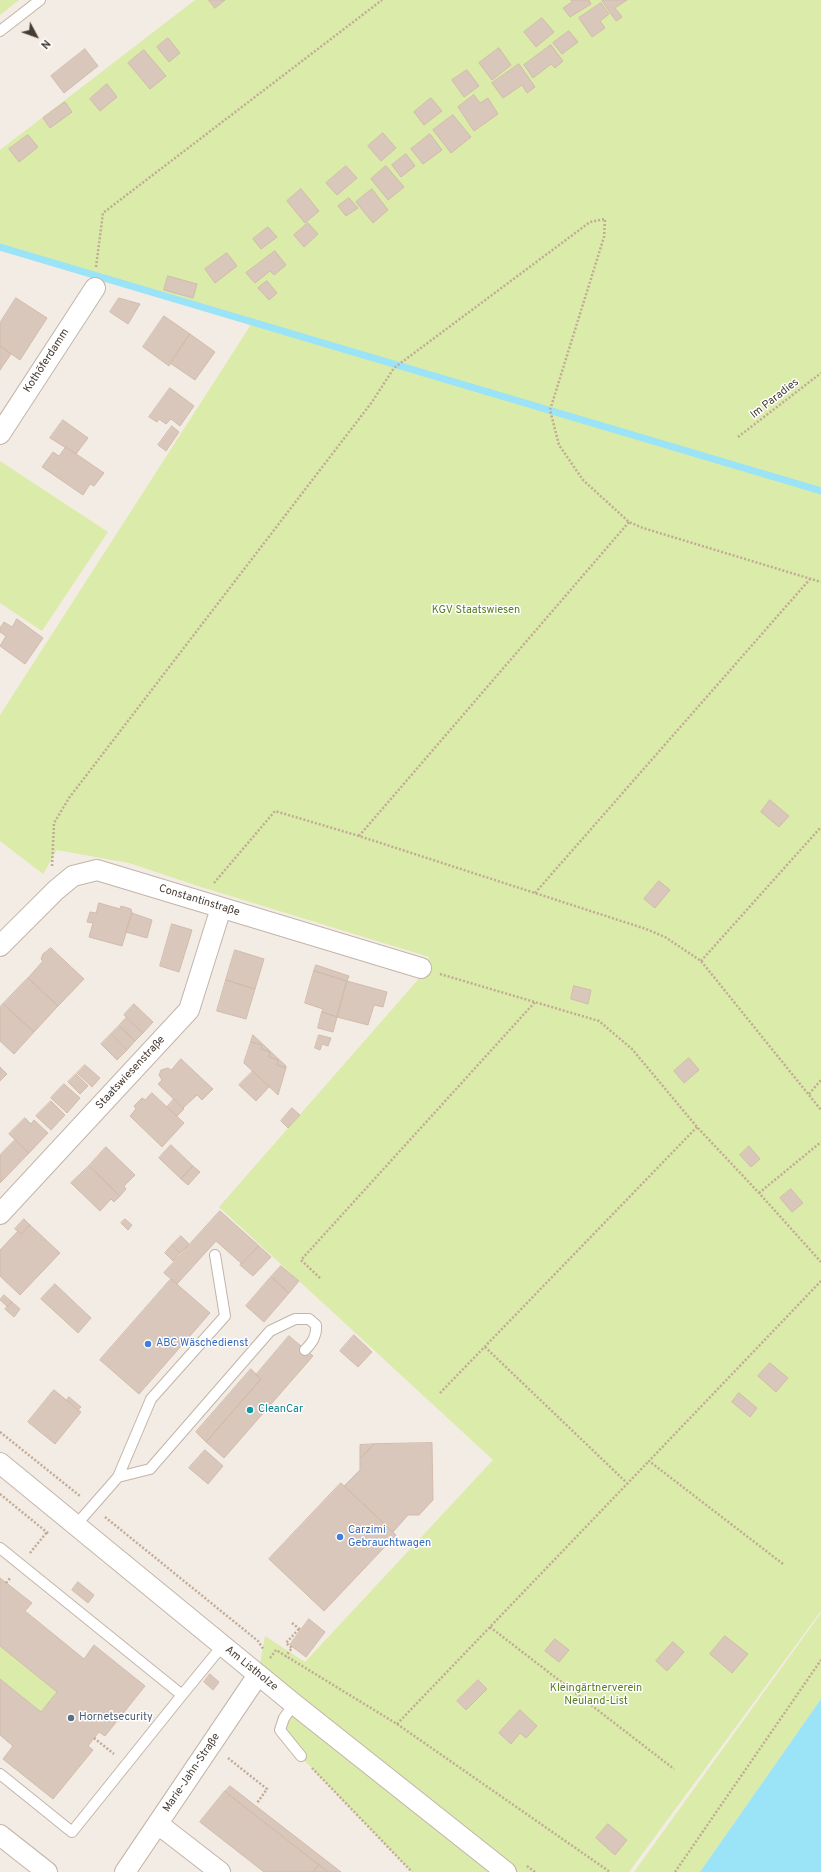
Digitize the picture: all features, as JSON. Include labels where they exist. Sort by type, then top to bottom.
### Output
[{"type":"street","name":"Kothöferdamm","points":[[0,434],[95,280]]},
{"type":"street","name":"Constantinstraße","points":[[0,946],[56,890],[73,876],[97,870],[421,968]]},
{"type":"street","name":"Staatswiesenstraße","points":[[0,1214],[189,1010],[212,905]]},
{"type":"street","name":"Am Listholze","points":[[0,1463],[258,1675],[506,1872]]},
{"type":"street","name":"Marie-Jahn-Straße","points":[[125,1872],[258,1675]]},
{"type":"street","points":[[158,1824],[220,1872]]},
{"type":"street","points":[[0,1835],[47,1872]]},
{"type":"lane","points":[[0,31],[40,0]]},
{"type":"lane","points":[[76,1525],[118,1477],[151,1399],[225,1316],[215,1254]]},
{"type":"lane","points":[[118,1477],[150,1469],[270,1331],[295,1319],[309,1319],[316,1324],[317,1332],[306,1350]]},
{"type":"lane","points":[[0,1548],[182,1696]]},
{"type":"lane","points":[[0,1774],[72,1832],[223,1645]]},
{"type":"lane","points":[[294,1704],[284,1718],[280,1730],[301,1756]]},
{"type":"path","points":[[95,280],[104,212],[382,0]]},
{"type":"path","points":[[56,890],[51,860],[54,822],[69,798],[372,402],[394,368],[590,222],[605,219],[604,237],[550,410],[559,445],[583,480],[629,522],[643,528],[821,582]]},
{"type":"path","name":"Im Paradies","points":[[738,437],[821,373]]},
{"type":"path","points":[[359,836],[629,522]]},
{"type":"path","points":[[535,893],[810,579]]},
{"type":"path","points":[[212,905],[210,888],[275,811],[359,836],[646,929],[664,937],[701,961],[821,1110]]},
{"type":"path","points":[[701,961],[821,827]]},
{"type":"path","points":[[421,968],[599,1021],[632,1050],[697,1127],[760,1193],[821,1262]]},
{"type":"path","points":[[320,1278],[301,1260],[535,1002]]},
{"type":"path","points":[[808,1094],[821,1080]]},
{"type":"path","points":[[440,1393],[697,1127]]},
{"type":"path","points":[[760,1193],[821,1142]]},
{"type":"path","points":[[397,1724],[821,1281]]},
{"type":"path","points":[[485,1347],[627,1483]]},
{"type":"path","points":[[649,1460],[783,1564]]},
{"type":"path","points":[[285,1657],[292,1648],[286,1643],[300,1629],[292,1623]]},
{"type":"path","points":[[490,1627],[674,1769]]},
{"type":"path","points":[[270,1658],[276,1650],[285,1657],[397,1724],[610,1872]]},
{"type":"path","points":[[674,1872],[821,1660]]},
{"type":"path","points":[[94,1738],[126,1764]]},
{"type":"path","points":[[301,1756],[412,1872]]},
{"type":"path","points":[[227,1757],[267,1789],[257,1803]]},
{"type":"green space","points":[[0,0],[19,0],[0,15]]},
{"type":"green space","name":"KGV Staatswiesen","points":[[195,0],[821,0],[821,1611],[629,1872],[412,1872],[304,1760],[280,1730],[294,1704],[258,1675],[265,1636],[305,1662],[493,1460],[219,1207],[423,974],[429,957],[201,887],[129,863],[57,850],[43,874],[0,841],[0,715],[252,323],[95,275],[0,250],[0,150]]},
{"type":"green space","points":[[0,461],[108,532],[42,631],[0,603]]},
{"type":"green space","points":[[821,1613],[821,1699],[700,1872],[634,1872]]},
{"type":"green space","points":[[0,1646],[57,1692],[41,1712],[0,1679]]},
{"type":"water","points":[[821,1699],[821,1872],[700,1872]]},
{"type":"building","points":[[209,0],[225,0],[215,8]]},
{"type":"building","points":[[571,0],[589,0],[591,4],[570,17],[563,8],[572,2]]},
{"type":"building","points":[[627,0],[615,8],[622,17],[616,21],[602,1]]},
{"type":"building","points":[[601,3],[609,14],[600,21],[605,28],[592,37],[579,18]]},
{"type":"building","points":[[542,18],[554,32],[536,47],[524,32]]},
{"type":"building","points":[[569,31],[578,42],[562,54],[553,43]]},
{"type":"building","points":[[168,38],[180,53],[169,62],[157,47]]},
{"type":"building","points":[[551,45],[563,61],[555,68],[551,64],[533,78],[524,65]]},
{"type":"building","points":[[499,48],[511,65],[492,80],[479,63]]},
{"type":"building","points":[[85,49],[98,66],[64,93],[51,76]]},
{"type":"building","points":[[144,50],[166,76],[150,89],[128,63]]},
{"type":"building","points":[[519,64],[535,87],[527,93],[522,85],[503,98],[492,83]]},
{"type":"building","points":[[467,70],[479,86],[464,97],[452,80]]},
{"type":"building","points":[[107,84],[117,97],[100,111],[90,99]]},
{"type":"building","points":[[474,95],[480,103],[488,98],[498,114],[474,131],[458,107]]},
{"type":"building","points":[[431,98],[442,111],[424,125],[414,112]]},
{"type":"building","points":[[65,102],[72,112],[50,128],[43,118]]},
{"type":"building","points":[[453,115],[471,137],[451,153],[433,130]]},
{"type":"building","points":[[383,133],[396,148],[381,161],[368,146]]},
{"type":"building","points":[[430,134],[442,150],[423,164],[411,149]]},
{"type":"building","points":[[28,135],[38,147],[19,162],[9,149]]},
{"type":"building","points":[[406,154],[415,166],[401,177],[392,165]]},
{"type":"building","points":[[346,166],[357,178],[337,195],[326,183]]},
{"type":"building","points":[[386,166],[404,187],[388,200],[371,179]]},
{"type":"building","points":[[301,189],[319,211],[305,223],[287,201]]},
{"type":"building","points":[[372,189],[388,210],[373,223],[356,202]]},
{"type":"building","points":[[349,198],[358,208],[346,216],[338,206]]},
{"type":"building","points":[[308,223],[318,234],[304,247],[294,235]]},
{"type":"building","points":[[268,227],[277,237],[261,249],[253,239]]},
{"type":"building","points":[[275,251],[286,265],[274,275],[270,271],[255,283],[246,273]]},
{"type":"building","points":[[227,253],[237,266],[215,283],[205,269]]},
{"type":"building","points":[[168,276],[197,284],[193,298],[164,290]]},
{"type":"building","points":[[267,281],[277,293],[269,300],[258,288]]},
{"type":"building","points":[[16,298],[47,318],[20,360],[0,346],[0,323]]},
{"type":"building","points":[[119,298],[140,304],[128,324],[110,312]]},
{"type":"building","points":[[164,316],[190,334],[169,366],[143,347]]},
{"type":"building","points":[[190,334],[215,352],[195,380],[170,363]]},
{"type":"building","points":[[0,346],[11,354],[0,370]]},
{"type":"building","points":[[170,388],[194,406],[180,426],[171,419],[166,424],[159,419],[157,422],[149,417]]},
{"type":"building","points":[[63,420],[88,438],[76,454],[50,438]]},
{"type":"building","points":[[172,426],[179,432],[166,451],[158,445]]},
{"type":"building","points":[[66,447],[104,473],[94,486],[90,484],[83,495],[42,467],[53,452],[59,456]]},
{"type":"building","points":[[17,619],[43,638],[25,664],[0,646],[6,636],[0,632],[0,628],[4,622],[12,627]]},
{"type":"building","points":[[770,800],[789,816],[779,827],[761,812]]},
{"type":"building","points":[[659,881],[670,890],[655,908],[644,899]]},
{"type":"building","points":[[99,903],[120,909],[121,906],[131,909],[132,913],[122,946],[89,937],[93,923],[87,922],[90,912],[96,913]]},
{"type":"building","points":[[132,913],[152,920],[147,938],[126,932]]},
{"type":"building","points":[[172,924],[192,930],[179,972],[160,966]]},
{"type":"building","points":[[51,948],[84,979],[58,1006],[28,978],[43,961],[41,959],[43,954]]},
{"type":"building","points":[[235,950],[264,959],[255,989],[226,980]]},
{"type":"building","points":[[316,965],[349,976],[347,981],[314,971]]},
{"type":"building","points":[[314,971],[347,981],[337,1017],[322,1012],[323,1009],[305,1003]]},
{"type":"building","points":[[28,978],[58,1006],[34,1032],[3,1004]]},
{"type":"building","points":[[226,980],[255,989],[246,1019],[217,1011]]},
{"type":"building","points":[[347,981],[387,992],[383,1007],[374,1005],[368,1025],[337,1017]]},
{"type":"building","points":[[574,986],[591,990],[588,1004],[571,999]]},
{"type":"building","points":[[3,1004],[34,1032],[14,1054],[0,1041],[0,1007]]},
{"type":"building","points":[[134,1004],[153,1022],[143,1033],[124,1015]]},
{"type":"building","points":[[322,1012],[337,1017],[333,1032],[318,1028]]},
{"type":"building","points":[[126,1018],[143,1033],[135,1041],[119,1026]]},
{"type":"building","points":[[119,1026],[135,1041],[127,1050],[111,1034]]},
{"type":"building","points":[[111,1034],[127,1050],[117,1060],[101,1044]]},
{"type":"building","points":[[253,1035],[286,1066],[286,1068],[277,1065],[278,1060],[269,1057],[270,1052],[261,1049],[262,1045],[251,1042]]},
{"type":"building","points":[[319,1035],[331,1038],[328,1046],[322,1044],[320,1050],[315,1048]]},
{"type":"building","points":[[251,1042],[262,1045],[261,1049],[270,1052],[269,1057],[278,1060],[277,1065],[286,1068],[278,1095],[244,1063]]},
{"type":"building","points":[[689,1058],[699,1070],[684,1083],[674,1071]]},
{"type":"building","points":[[181,1059],[213,1089],[202,1100],[197,1095],[183,1108],[158,1084],[162,1080],[159,1075],[161,1070],[168,1068],[171,1070]]},
{"type":"building","points":[[85,1065],[100,1078],[92,1087],[77,1073]]},
{"type":"building","points":[[0,1067],[7,1074],[0,1081]]},
{"type":"building","points":[[253,1071],[269,1087],[256,1101],[239,1085]]},
{"type":"building","points":[[76,1074],[88,1086],[80,1094],[68,1082]]},
{"type":"building","points":[[64,1084],[80,1098],[67,1113],[51,1098]]},
{"type":"building","points":[[152,1093],[184,1123],[162,1147],[130,1116],[136,1109],[134,1106],[142,1098],[145,1100]]},
{"type":"building","points":[[174,1099],[184,1109],[177,1116],[167,1107]]},
{"type":"building","points":[[51,1101],[65,1115],[51,1130],[36,1116]]},
{"type":"building","points":[[292,1108],[300,1115],[288,1128],[281,1121]]},
{"type":"building","points":[[25,1118],[31,1124],[34,1120],[48,1133],[29,1153],[9,1134]]},
{"type":"building","points":[[15,1140],[29,1153],[0,1183],[0,1155]]},
{"type":"building","points":[[171,1145],[193,1166],[181,1179],[159,1158]]},
{"type":"building","points":[[749,1146],[760,1159],[751,1167],[740,1155]]},
{"type":"building","points":[[106,1147],[135,1175],[124,1186],[126,1189],[120,1196],[89,1166]]},
{"type":"building","points":[[89,1166],[120,1196],[114,1202],[111,1199],[100,1211],[71,1183]]},
{"type":"building","points":[[193,1166],[200,1172],[188,1185],[181,1179]]},
{"type":"building","points":[[791,1189],[803,1203],[792,1212],[780,1198]]},
{"type":"building","points":[[220,1211],[259,1246],[242,1264],[216,1241],[177,1284],[164,1273]]},
{"type":"building","points":[[24,1219],[30,1225],[21,1234],[15,1229]]},
{"type":"building","points":[[125,1219],[132,1225],[128,1230],[121,1223]]},
{"type":"building","points":[[30,1225],[60,1253],[20,1295],[0,1276],[0,1250],[18,1231],[21,1234]]},
{"type":"building","points":[[181,1236],[189,1244],[180,1253],[172,1245]]},
{"type":"building","points":[[172,1245],[180,1253],[173,1261],[165,1253]]},
{"type":"building","points":[[259,1246],[271,1257],[253,1276],[240,1265]]},
{"type":"building","points":[[281,1266],[299,1281],[289,1293],[271,1277]]},
{"type":"building","points":[[271,1277],[289,1293],[264,1322],[246,1306]]},
{"type":"building","points":[[171,1279],[210,1313],[139,1394],[100,1360]]},
{"type":"building","points":[[55,1284],[91,1318],[78,1333],[41,1299]]},
{"type":"building","points":[[4,1295],[12,1302],[8,1307],[0,1300]]},
{"type":"building","points":[[12,1302],[20,1309],[14,1317],[5,1309]]},
{"type":"building","points":[[354,1335],[372,1352],[358,1367],[340,1351]]},
{"type":"building","name":"CleanCar","points":[[289,1336],[313,1356],[224,1458],[206,1442],[261,1379],[256,1375]]},
{"type":"building","points":[[770,1363],[788,1378],[776,1392],[758,1376]]},
{"type":"building","points":[[251,1369],[261,1379],[206,1442],[196,1432]]},
{"type":"building","points":[[54,1390],[81,1412],[55,1444],[28,1422]]},
{"type":"building","points":[[739,1393],[757,1408],[750,1417],[732,1402]]},
{"type":"building","points":[[69,1397],[81,1407],[78,1410],[67,1400]]},
{"type":"building","points":[[432,1443],[433,1500],[419,1515],[408,1515],[393,1532],[344,1486],[360,1470],[360,1459],[374,1444]]},
{"type":"building","points":[[374,1444],[360,1459],[360,1445]]},
{"type":"building","points":[[205,1450],[223,1466],[208,1484],[189,1468]]},
{"type":"building","points":[[341,1483],[396,1535],[324,1611],[269,1559]]},
{"type":"building","points":[[0,1578],[32,1603],[25,1611],[84,1659],[94,1645],[145,1686],[105,1736],[99,1732],[88,1746],[93,1750],[53,1799],[3,1759],[13,1746],[0,1735],[0,1679],[41,1712],[57,1692],[0,1646]]},
{"type":"building","points":[[78,1582],[94,1595],[88,1603],[72,1590]]},
{"type":"building","points":[[309,1619],[325,1632],[306,1657],[290,1645]]},
{"type":"building","points":[[725,1636],[748,1654],[732,1673],[710,1654]]},
{"type":"building","points":[[555,1639],[569,1650],[559,1662],[545,1651]]},
{"type":"building","points":[[673,1642],[684,1652],[667,1671],[656,1661]]},
{"type":"building","points":[[210,1674],[219,1682],[213,1690],[204,1682]]},
{"type":"building","points":[[478,1680],[487,1689],[466,1710],[457,1701]]},
{"type":"building","points":[[520,1710],[537,1726],[526,1738],[520,1733],[511,1744],[499,1733]]},
{"type":"building","points":[[230,1786],[341,1872],[328,1872],[225,1792]]},
{"type":"building","points":[[225,1791],[319,1865],[313,1872],[264,1872],[200,1822]]},
{"type":"building","points":[[608,1824],[627,1840],[615,1855],[596,1838]]},
{"type":"building","points":[[319,1865],[328,1872],[313,1872]]},
{"type":"waterway","points":[[0,247],[821,491]]},
{"type":"place","name":"ABC Wäschedienst","points":[[148,1344]]},
{"type":"place","name":"CleanCar","points":[[250,1410]]},
{"type":"place","name":"Carzimi Gebrauchtwagen","points":[[340,1537]]},
{"type":"place","name":"Hornetsecurity","points":[[71,1718]]},
{"type":"park label","name":"Kleingärtnerverein Neuland-List","points":[[596,1695]]}]
